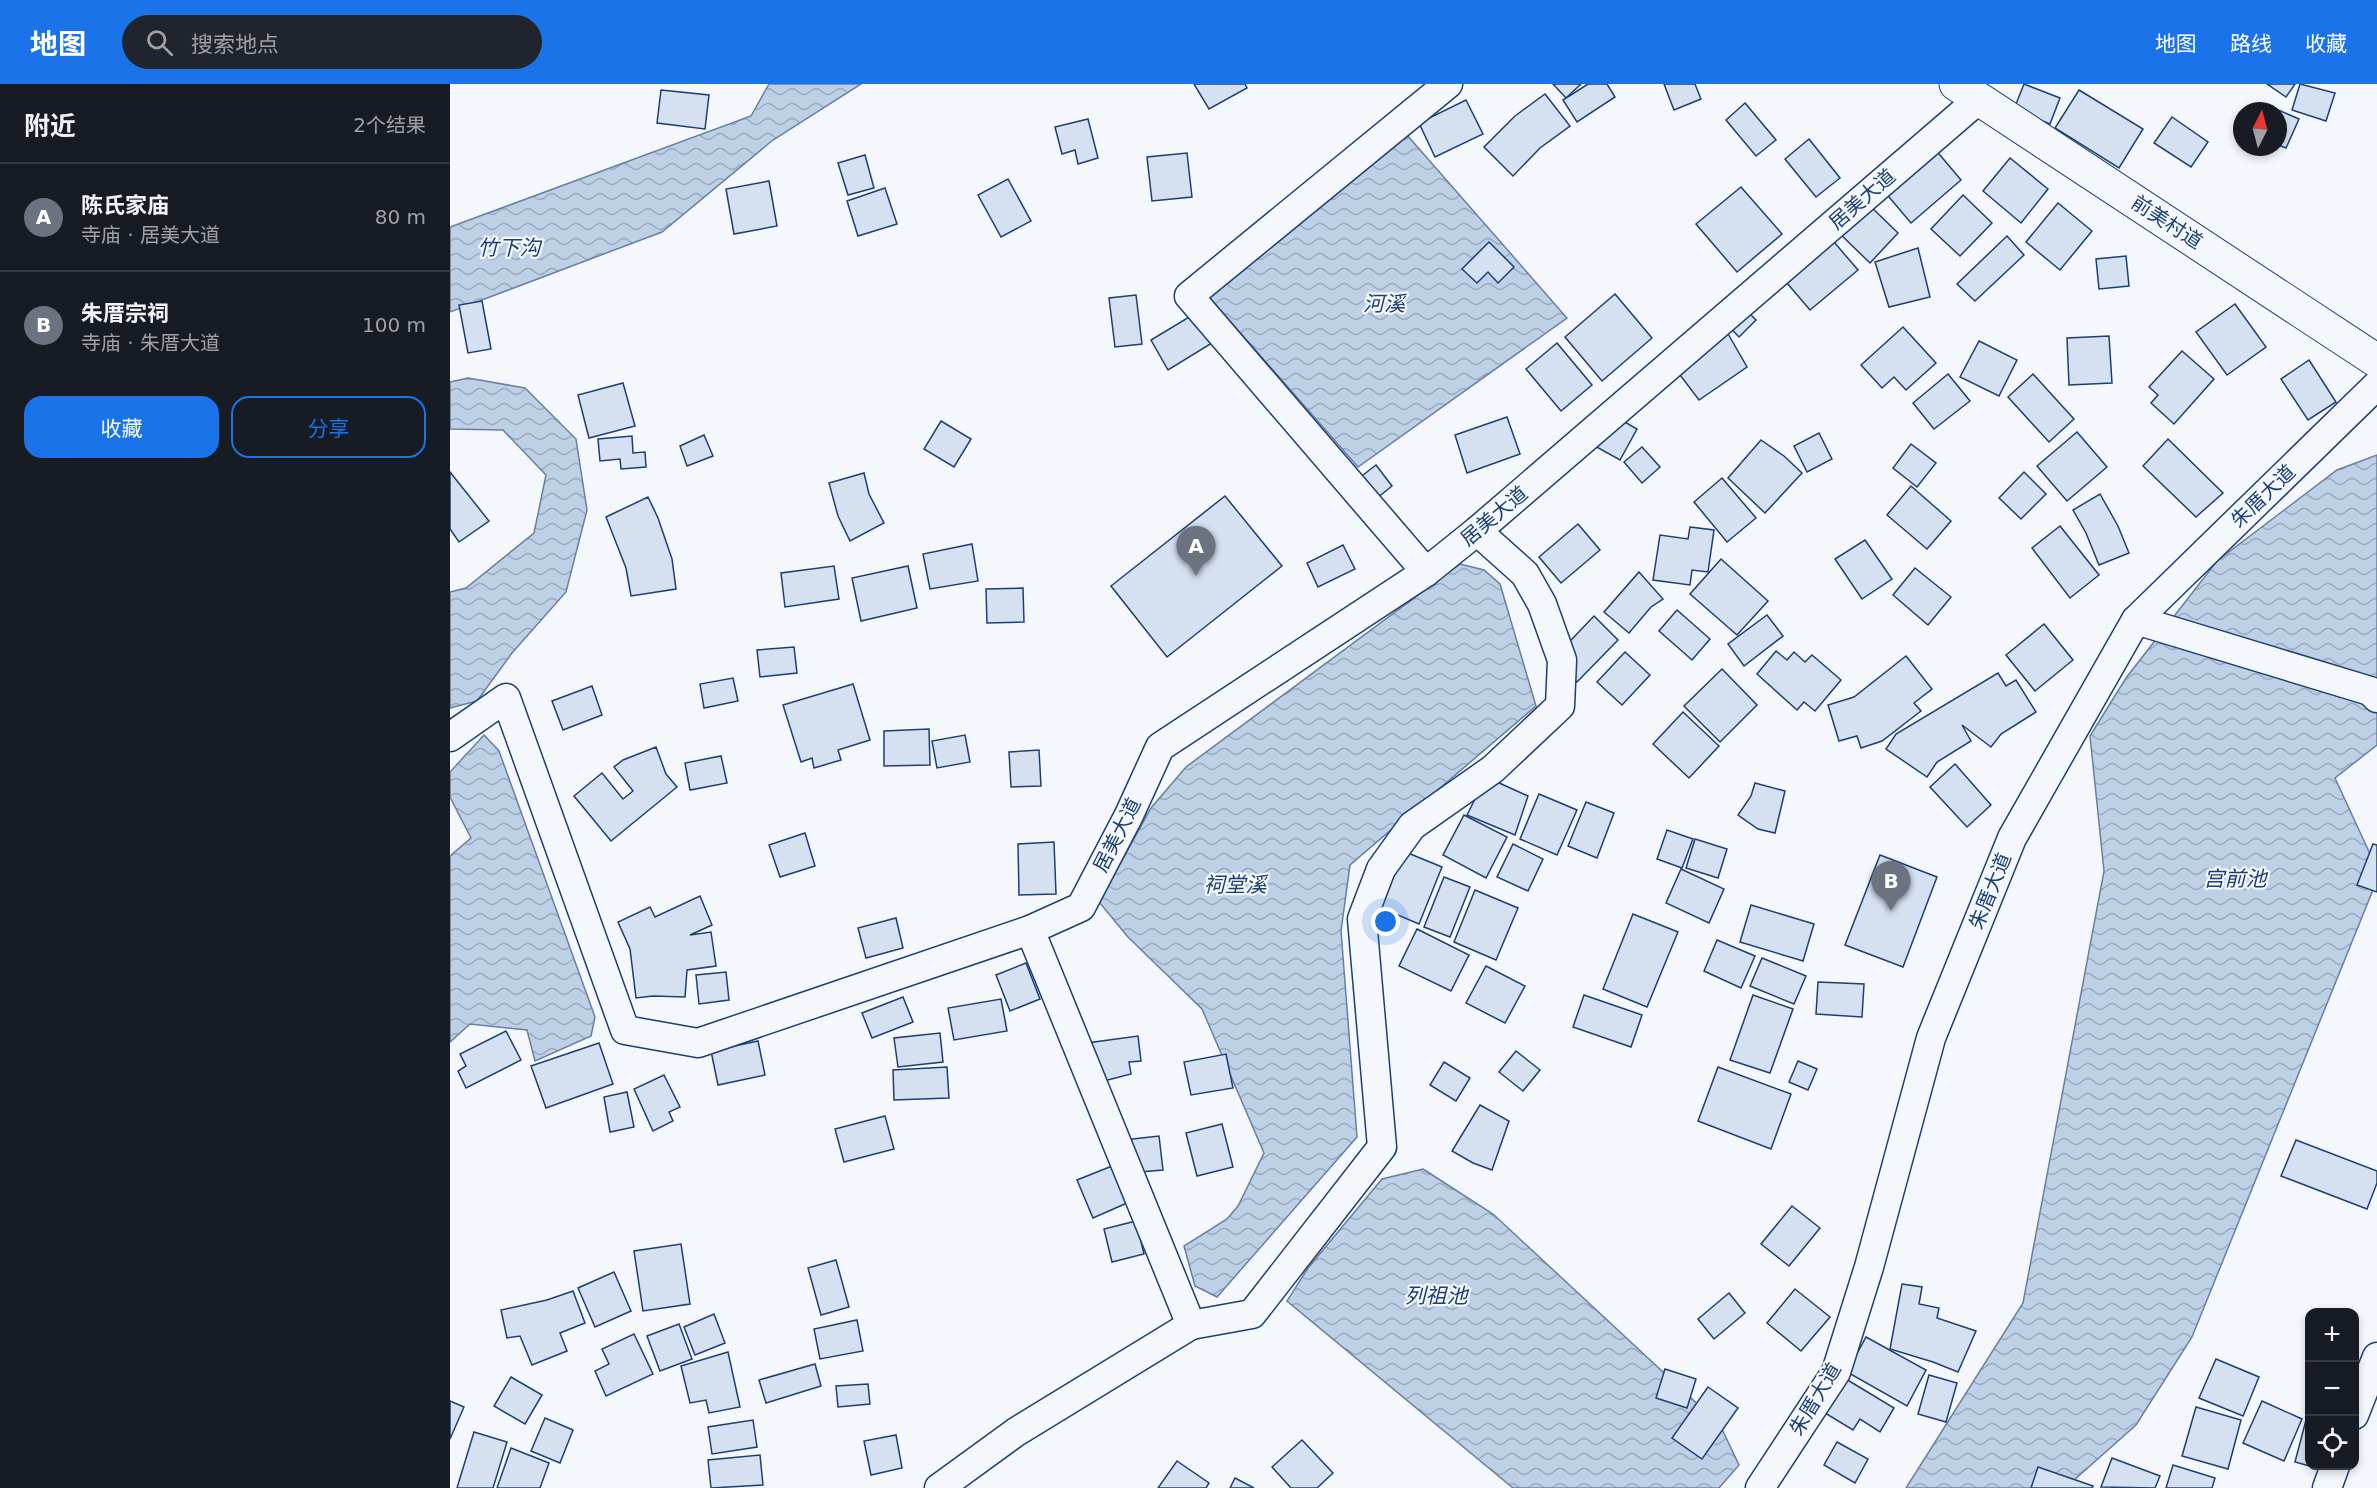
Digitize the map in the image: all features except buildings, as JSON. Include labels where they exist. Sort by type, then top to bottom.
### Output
[{"type":"street","points":[[1426,572],[1189,296],[1448,84]]},
{"type":"street","name":"居美大道","points":[[450,737],[506,698],[625,1030],[699,1043],[1030,930],[1081,907],[1129,815],[1160,747],[1426,572],[1477,531],[1967,92]]},
{"type":"street","name":"前美村道","points":[[1967,92],[2377,361]]},
{"type":"street","name":"朱厝大道","points":[[1760,1488],[1836,1372],[1869,1267],[1931,1038],[2012,838],[2136,620],[2377,385]]},
{"type":"street","points":[[939,1488],[1016,1432],[1191,1325],[1252,1314],[1382,1148],[1362,919],[1381,869],[1412,826],[1493,769],[1560,706],[1562,660],[1542,604],[1525,574],[1477,531]]},
{"type":"street","points":[[2136,620],[2370,691],[2377,698]]},
{"type":"street","points":[[1030,930],[1191,1325]]},
{"type":"street","points":[[2359,1404],[2377,1357]]},
{"type":"street","points":[[2327,1488],[2334,1470]]},
{"type":"water","name":"竹下沟","points":[[769,84],[861,84],[773,140],[662,232],[450,312],[450,227],[751,116]]},
{"type":"water","name":"河溪","points":[[1407,135],[1567,318],[1358,467],[1207,295]]},
{"type":"water","points":[[468,378],[525,388],[576,439],[587,510],[566,592],[512,653],[477,701],[450,708],[450,592],[466,588],[534,533],[546,475],[503,430],[450,429],[450,382]]},
{"type":"water","name":"宫前池","points":[[2377,455],[2377,745],[2335,778],[2377,869],[2377,880],[2192,1337],[2136,1425],[2065,1488],[1906,1488],[2023,1303],[2104,871],[2090,736],[2126,678],[2217,561],[2337,470]]},
{"type":"water","name":"祠堂溪","points":[[1460,564],[1484,570],[1500,584],[1536,706],[1350,865],[1341,931],[1357,1137],[1217,1297],[1195,1286],[1184,1246],[1227,1219],[1238,1206],[1264,1153],[1202,1009],[1128,937],[1099,902],[1151,808],[1186,767]]},
{"type":"water","points":[[484,735],[499,751],[595,1017],[591,1036],[535,1061],[527,1030],[470,1024],[450,1042],[450,856],[471,838],[450,797],[450,772]]},
{"type":"water","name":"列祖池","points":[[1423,1169],[1493,1214],[1720,1425],[1739,1465],[1719,1488],[1513,1488],[1287,1301],[1308,1268],[1382,1179]]},
{"type":"place","name":"陈氏家庙","points":[[1196,576]]},
{"type":"place","name":"朱厝宗祠","points":[[1891,911]]}]
